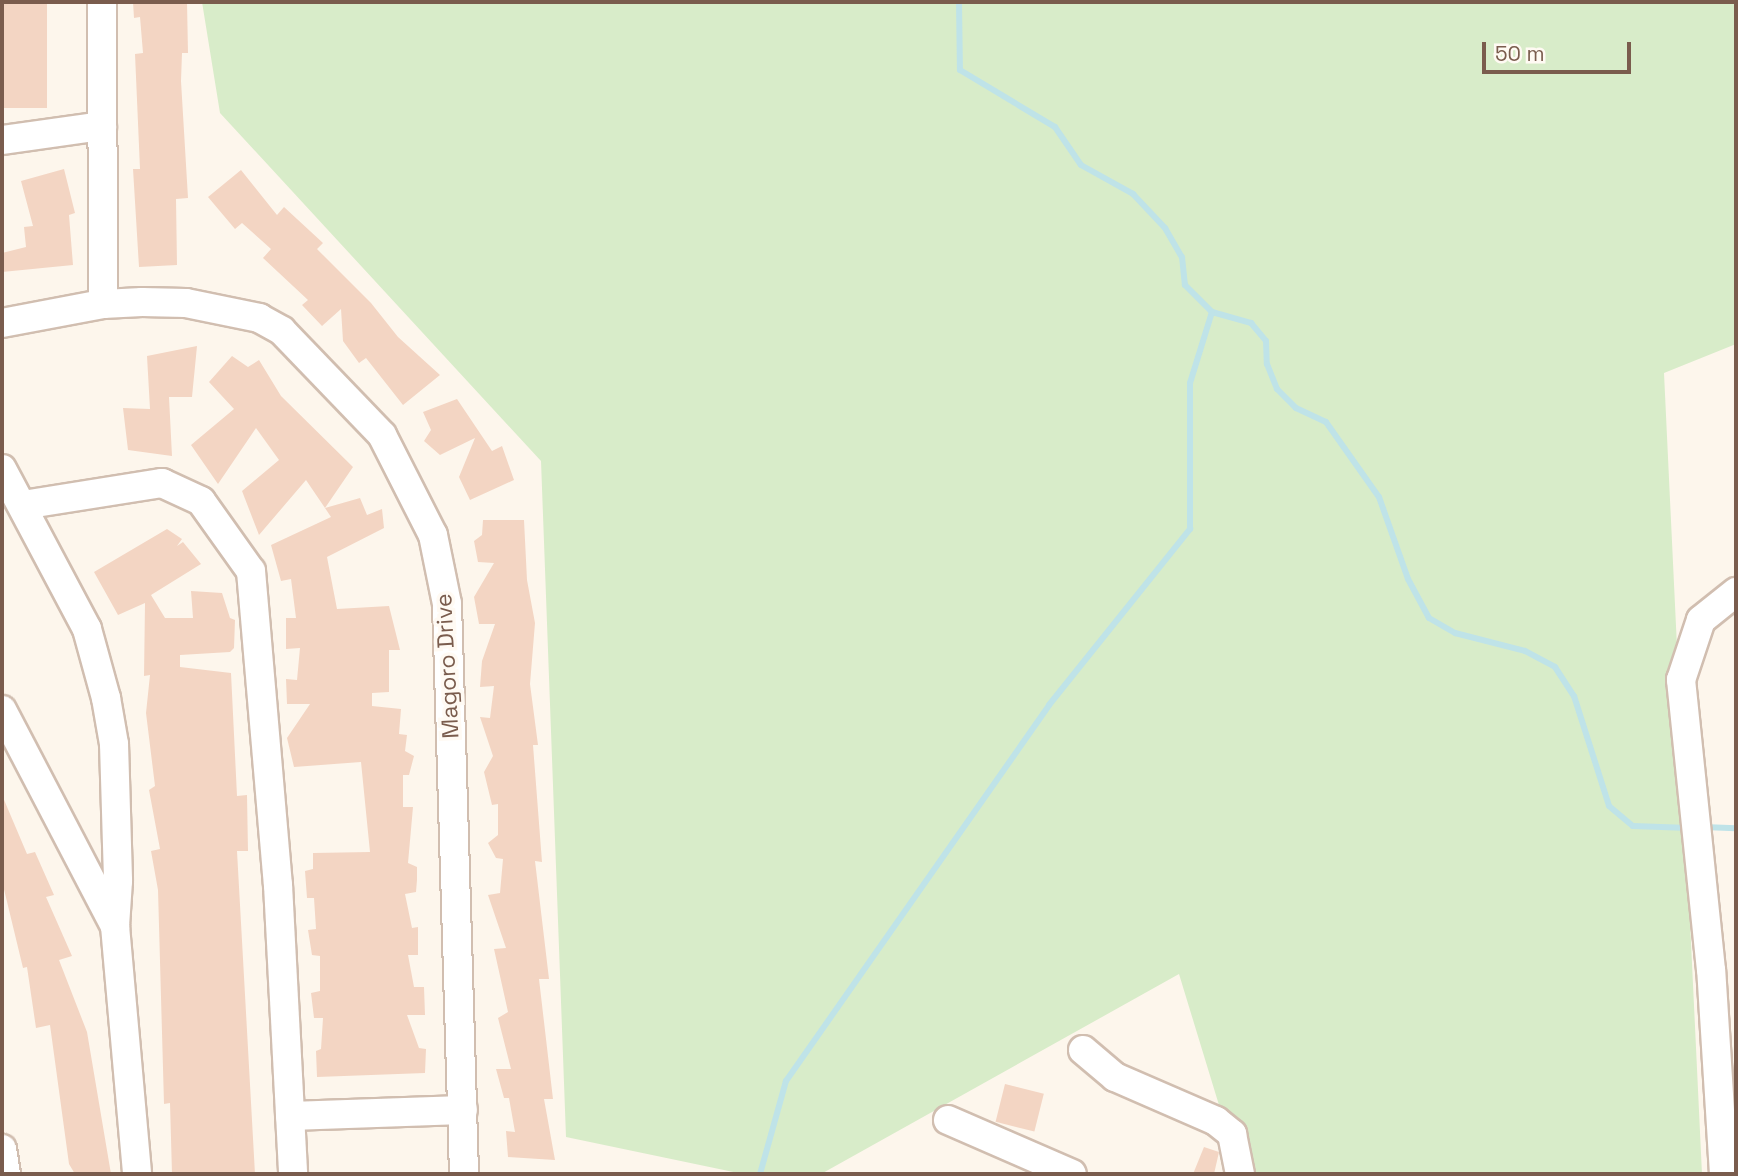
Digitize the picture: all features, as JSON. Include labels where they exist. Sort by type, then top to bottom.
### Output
[{"type":"street","points":[[102,2],[103,304]]},
{"type":"street","points":[[2,140],[102,126]]},
{"type":"street","name":"Magoro Drive","points":[[2,323],[103,304],[186,303],[259,318],[282,331],[382,435],[433,535],[447,604],[464,1174]]},
{"type":"street","points":[[2,469],[87,629],[102,675],[114,744],[118,881],[115,926],[137,1174]]},
{"type":"street","points":[[23,505],[163,483],[201,501],[251,571],[278,885],[293,1174]]},
{"type":"street","points":[[1724,1174],[1698,851],[1681,680],[1701,620],[1736,592]]},
{"type":"street","points":[[2,710],[115,926]]},
{"type":"street","points":[[1083,1050],[1115,1077],[1216,1121],[1232,1134],[1240,1174]]},
{"type":"street","points":[[290,1116],[463,1111]]},
{"type":"street","points":[[948,1120],[1072,1174]]},
{"type":"street","points":[[2,1149],[6,1174]]},
{"type":"green space","points":[[202,2],[1736,2],[1736,344],[1664,373],[1702,1174],[1240,1174],[1179,974],[821,1174],[743,1174],[566,1137],[541,461],[220,113]]},
{"type":"building","points":[[3,2],[47,2],[47,108],[3,108]]},
{"type":"building","points":[[133,2],[187,2],[188,53],[182,53],[181,81],[188,198],[176,199],[177,265],[139,267],[133,169],[140,169],[135,54],[143,53],[140,17],[134,18]]},
{"type":"building","points":[[64,169],[75,213],[69,215],[73,265],[2,272],[2,253],[26,247],[24,227],[33,226],[21,181]]},
{"type":"building","points":[[241,170],[277,215],[284,207],[323,243],[317,249],[371,303],[398,337],[440,375],[403,405],[366,358],[359,363],[343,341],[341,309],[322,326],[302,305],[308,300],[263,258],[271,249],[242,223],[235,229],[208,197]]},
{"type":"building","points":[[197,346],[192,397],[169,397],[172,456],[128,450],[123,408],[150,409],[147,356]]},
{"type":"building","points":[[232,356],[248,367],[259,360],[281,396],[353,467],[325,508],[306,480],[259,535],[242,491],[279,460],[256,428],[218,484],[191,445],[234,409],[209,382]]},
{"type":"building","points":[[457,399],[492,451],[502,446],[514,480],[470,500],[459,477],[475,438],[440,455],[424,441],[431,430],[423,412]]},
{"type":"building","points":[[360,498],[367,515],[382,509],[384,528],[327,557],[337,609],[389,606],[400,650],[389,650],[389,692],[372,693],[372,706],[401,709],[399,734],[407,735],[405,751],[414,756],[409,775],[403,775],[403,807],[413,807],[408,863],[417,867],[417,880],[416,892],[405,894],[412,928],[418,927],[418,955],[408,955],[414,987],[424,987],[425,1015],[407,1015],[419,1048],[426,1049],[425,1073],[317,1077],[316,1051],[321,1049],[323,1018],[314,1018],[311,993],[320,991],[320,956],[312,955],[308,930],[316,929],[314,898],[307,898],[305,871],[313,869],[313,853],[370,852],[361,762],[294,767],[287,738],[310,704],[287,704],[286,679],[297,680],[300,648],[286,649],[286,618],[296,618],[291,579],[281,581],[271,545],[331,517],[325,508]]},
{"type":"building","points":[[483,520],[524,520],[527,580],[535,623],[530,684],[538,745],[533,745],[542,862],[535,861],[549,979],[539,979],[553,1099],[544,1099],[555,1160],[508,1157],[506,1131],[515,1132],[509,1098],[504,1098],[496,1069],[511,1069],[498,1018],[508,1012],[494,949],[506,948],[488,895],[500,893],[503,859],[496,858],[488,843],[498,835],[498,804],[492,805],[484,772],[493,756],[480,717],[490,718],[494,686],[480,687],[482,661],[495,624],[479,624],[474,597],[494,563],[478,562],[474,541],[482,535]]},
{"type":"building","points":[[167,529],[182,539],[177,546],[183,542],[201,564],[151,595],[165,618],[193,618],[191,591],[222,593],[230,618],[235,620],[234,648],[230,652],[180,655],[180,667],[231,673],[237,796],[247,795],[248,851],[237,851],[255,1174],[172,1174],[170,1103],[164,1104],[158,890],[151,851],[160,849],[149,790],[155,786],[146,713],[150,675],[144,676],[145,603],[118,615],[94,572]]},
{"type":"building","points":[[2,795],[27,854],[35,852],[54,895],[46,897],[72,956],[59,960],[87,1032],[111,1174],[75,1174],[69,1164],[50,1025],[36,1028],[27,967],[23,968],[2,881]]},
{"type":"building","points":[[1005,1084],[1044,1094],[1034,1132],[996,1122]]},
{"type":"building","points":[[1204,1147],[1219,1152],[1214,1174],[1193,1174]]},
{"type":"waterway","points":[[959,2],[960,70],[1055,127],[1081,165],[1133,194],[1165,228],[1182,257],[1185,285],[1212,312],[1251,323],[1266,341],[1267,364],[1277,389],[1296,408],[1326,422],[1379,497],[1408,579],[1429,618],[1455,633],[1525,651],[1555,667],[1574,696],[1609,806],[1633,826],[1689,828]]},
{"type":"waterway","points":[[760,1174],[786,1081],[1049,705],[1190,529],[1190,383],[1212,312]]},
{"type":"waterway","points":[[1703,827],[1736,828]]}]
